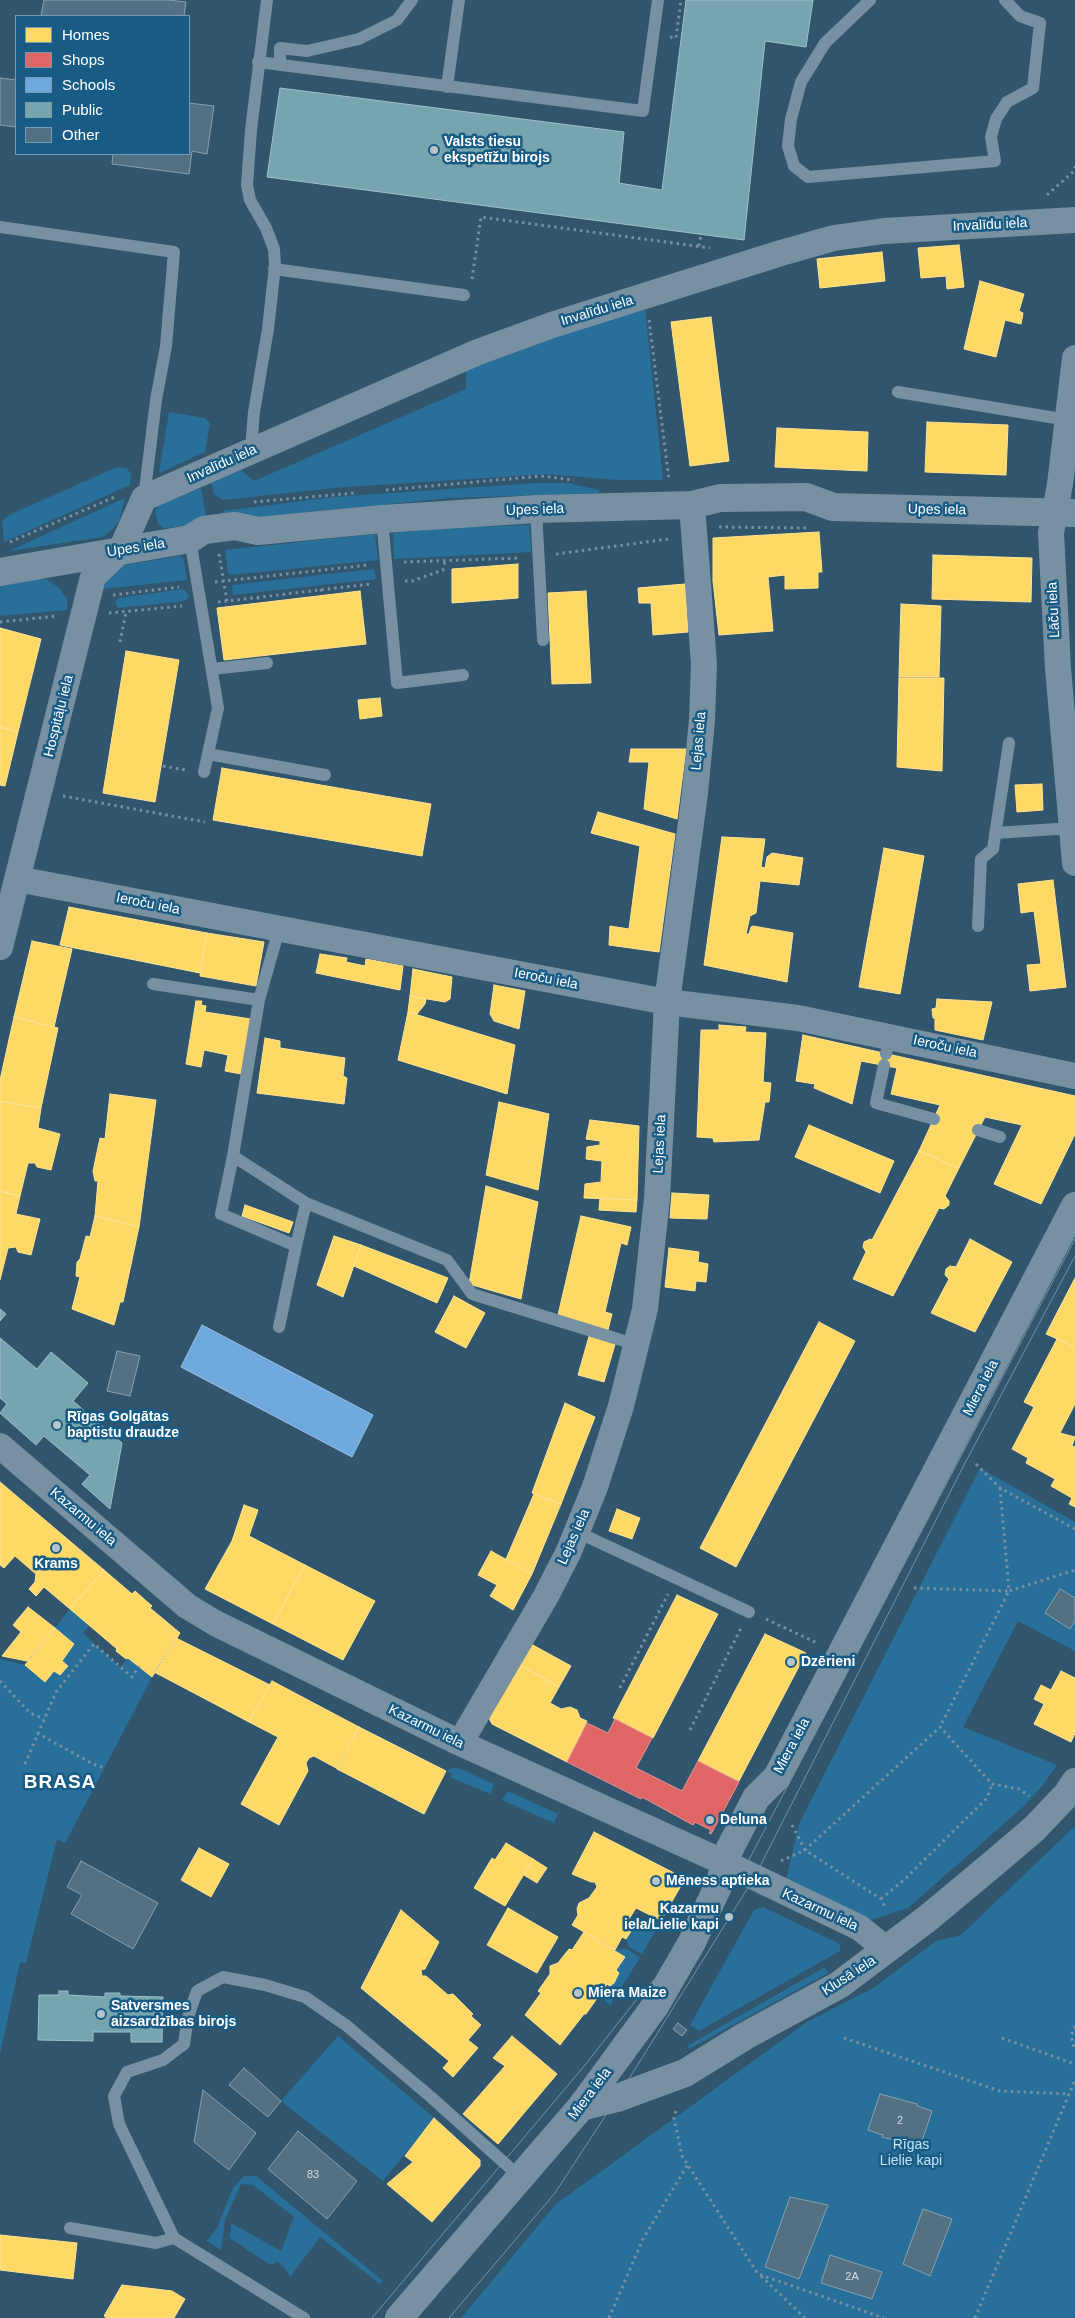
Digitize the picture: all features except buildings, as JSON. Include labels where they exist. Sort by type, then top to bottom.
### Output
[{"type":"street","name":"Invalīdu iela","points":[[144,498],[478,352],[552,325],[834,238],[884,231],[1075,220]]},
{"type":"street","name":"Lāču iela","points":[[1075,358],[1060,484],[1064,512],[1051,560],[1075,863]]},
{"type":"street","name":"Hospitāļu iela","points":[[0,947],[94,576],[121,550],[144,498]]},
{"type":"street","name":"Upes iela","points":[[0,572],[190,539],[204,530],[234,526],[258,531],[382,519],[536,509],[692,505],[720,498],[806,498],[833,507],[1064,512]]},
{"type":"street","name":"Lejas iela","points":[[460,1743],[546,1596],[595,1487],[621,1406],[637,1345],[650,1276],[657,1200],[667,1002],[695,793],[702,720],[704,664],[692,505]]},
{"type":"street","name":"Ieroču iela","points":[[17,879],[667,1002],[798,1018],[887,1052],[1075,1076]]},
{"type":"street","name":"Miera iela","points":[[399,2318],[582,2107],[655,2006],[692,1942],[720,1882],[725,1863],[756,1798],[776,1777],[786,1760],[1075,1206]]},
{"type":"street","name":"Kazarmu iela","points":[[0,1446],[187,1606],[215,1623],[460,1743],[725,1863],[860,1928],[887,1950]]},
{"type":"street","name":"Klusā iela","points":[[582,2107],[617,2098],[685,2073],[745,2036],[839,1985],[887,1950],[988,1868],[1068,1794],[1075,1782]]},
{"type":"lane","points":[[253,450],[254,412],[268,329],[274,269],[274,249],[266,228],[250,200],[246,185],[258,62],[267,0]]},
{"type":"lane","points":[[280,65],[280,48],[307,51],[359,39],[398,20],[412,0]]},
{"type":"lane","points":[[446,87],[458,0]]},
{"type":"lane","points":[[258,62],[643,111],[658,0]]},
{"type":"lane","points":[[870,0],[825,43],[801,82],[791,119],[788,146],[794,166],[808,177],[995,161],[991,137],[996,119],[1007,102],[1033,88],[1040,23],[1020,16],[1004,0]]},
{"type":"lane","points":[[0,227],[174,252],[166,346],[156,400],[144,498]]},
{"type":"lane","points":[[274,269],[464,295]]},
{"type":"lane","points":[[898,392],[1068,420]]},
{"type":"lane","points":[[536,509],[543,640]]},
{"type":"lane","points":[[382,519],[397,683],[463,675]]},
{"type":"lane","points":[[190,539],[218,708],[204,772]]},
{"type":"lane","points":[[212,669],[267,664]]},
{"type":"lane","points":[[978,926],[981,859],[993,849],[1009,742]]},
{"type":"lane","points":[[208,754],[325,775]]},
{"type":"lane","points":[[995,833],[1072,828]]},
{"type":"lane","points":[[279,929],[259,1000],[233,1156],[220,1214],[296,1246]]},
{"type":"lane","points":[[153,984],[259,1000]]},
{"type":"lane","points":[[887,1052],[876,1103],[934,1119]]},
{"type":"lane","points":[[978,1130],[1000,1137]]},
{"type":"lane","points":[[233,1156],[306,1203],[447,1260],[472,1294],[637,1345]]},
{"type":"lane","points":[[279,1327],[306,1203]]},
{"type":"lane","points":[[576,1532],[749,1612]]},
{"type":"lane","points":[[304,2318],[174,2238],[120,2124],[114,2096],[127,2072],[163,2060],[184,2044],[188,2017],[196,1991],[224,1977],[265,1985],[305,1997],[354,2032],[432,2098],[520,2177]]},
{"type":"lane","points":[[70,2228],[156,2243],[174,2238]]},
{"type":"path","points":[[1045,197],[1074,171],[1075,166]]},
{"type":"path","points":[[464,295],[470,296],[481,217],[712,248]]},
{"type":"path","points":[[699,246],[701,234]]},
{"type":"path","points":[[648,310],[669,484]]},
{"type":"path","points":[[8,543],[127,492],[144,498]]},
{"type":"path","points":[[87,606],[109,613],[126,612],[321,589],[412,581],[443,570],[445,561]]},
{"type":"path","points":[[321,589],[322,595]]},
{"type":"path","points":[[258,597],[258,603]]},
{"type":"path","points":[[120,642],[126,612]]},
{"type":"path","points":[[40,792],[205,822]]},
{"type":"path","points":[[976,1464],[1000,1488],[1075,1529]]},
{"type":"path","points":[[781,1861],[805,1850],[940,1727],[1009,1591],[1000,1488]]},
{"type":"path","points":[[914,1588],[1009,1591],[1075,1570]]},
{"type":"path","points":[[620,1688],[676,1578]]},
{"type":"path","points":[[690,1730],[749,1612],[818,1643]]},
{"type":"path","points":[[25,1764],[56,1692],[94,1644],[132,1677],[139,1666]]},
{"type":"path","points":[[0,1681],[30,1713],[44,1718]]},
{"type":"path","points":[[940,1727],[992,1784],[1019,1789],[1050,1811]]},
{"type":"path","points":[[37,1733],[93,1764],[106,1768]]},
{"type":"path","points":[[882,1899],[906,1878],[987,1798],[992,1784]]},
{"type":"path","points":[[792,1825],[805,1850],[882,1899],[885,1907]]},
{"type":"path","points":[[1075,2026],[1071,2036],[1075,2050]]},
{"type":"path","points":[[844,2038],[1000,2092],[1070,2094]]},
{"type":"path","points":[[1002,2038],[1075,2064]]},
{"type":"path","points":[[974,2318],[1075,2080]]},
{"type":"path","points":[[676,2110],[674,2118],[682,2156],[758,2274],[804,2318]]},
{"type":"path","points":[[609,2318],[643,2239],[688,2164]]},
{"type":"path","points":[[758,2274],[884,2318]]},
{"type":"green space","points":[[645,308],[663,480],[617,480],[546,474],[334,488],[223,500],[214,494],[211,483],[241,470],[254,481],[466,389],[466,368],[491,357]]},
{"type":"green space","points":[[169,412],[205,418],[210,423],[205,452],[159,473]]},
{"type":"green space","points":[[115,468],[126,468],[131,473],[130,485],[4,542],[2,521],[9,515]]},
{"type":"green space","points":[[536,483],[567,483],[599,490],[599,493],[451,498],[218,521],[218,516],[223,511],[334,497]]},
{"type":"green space","points":[[201,488],[207,522],[170,528],[163,528],[158,524],[155,510],[161,504]]},
{"type":"green space","points":[[125,498],[119,521],[103,537],[9,551]]},
{"type":"green space","points":[[529,525],[531,552],[394,559],[393,533],[450,528]]},
{"type":"green space","points":[[375,534],[378,560],[231,575],[228,573],[225,550]]},
{"type":"green space","points":[[180,556],[184,560],[187,580],[103,589],[110,573],[120,566]]},
{"type":"green space","points":[[374,569],[376,579],[233,595],[232,585]]},
{"type":"green space","points":[[28,579],[46,579],[58,587],[67,599],[67,610],[0,616],[0,585]]},
{"type":"green space","points":[[183,589],[189,595],[185,601],[118,608],[115,602],[119,598]]},
{"type":"green space","points":[[980,1468],[1075,1522],[1075,1651],[1018,1621],[963,1727],[1057,1765],[1044,1784],[1024,1806],[908,1908],[871,1920],[786,1880],[799,1824]]},
{"type":"green space","points":[[70,1609],[89,1626],[83,1633],[120,1667],[128,1658],[152,1677],[65,1843],[57,1839],[26,1963],[20,1962],[0,2054],[0,1659],[25,1665],[45,1682],[54,1671],[60,1675],[68,1666],[62,1661],[74,1645],[55,1628]]},
{"type":"green space","points":[[456,1767],[494,1784],[490,1794],[450,1777],[452,1774],[446,1771]]},
{"type":"green space","points":[[508,1791],[558,1814],[554,1823],[502,1800]]},
{"type":"green space","name":"Rīgas Lielie kapi","points":[[1075,1826],[1075,2318],[461,2318],[556,2204],[807,2022],[875,1987],[936,1941],[961,1935]]},
{"type":"green space","points":[[763,1907],[840,1944],[840,1951],[699,2031],[690,2025],[754,1910]]},
{"type":"green space","points":[[637,1916],[654,1926],[656,1930],[642,1954],[629,1947],[626,1939],[633,1928]]},
{"type":"green space","points":[[627,1949],[640,1958],[610,2005],[599,1995],[607,1984],[614,1983],[619,1973],[616,1970],[625,1957],[615,1950]]},
{"type":"green space","points":[[825,1967],[828,1973],[689,2049],[687,2046]]},
{"type":"green space","points":[[338,2036],[434,2118],[383,2181],[281,2101]]},
{"type":"green space","points":[[244,2176],[256,2176],[383,2281],[380,2284],[320,2237],[290,2277],[285,2268],[278,2262],[270,2265],[230,2238],[231,2223],[281,2251],[294,2217],[253,2185],[241,2184],[225,2220],[221,2250],[207,2241],[217,2228],[233,2188]]},
{"type":"tram line","points":[[372,2318],[585,2065],[644,1990],[692,1942],[742,1873],[1075,1239]]},
{"type":"tram line","points":[[449,2318],[555,2193],[617,2098],[754,1878],[965,1463],[1075,1256]]},
{"type":"place","name":"Valsts tiesu ekspetīžu birojs","points":[[434,150]]},
{"type":"place","name":"Rīgas Golgātas baptistu draudze","points":[[57,1425]]},
{"type":"place","name":"Krams","points":[[56,1548]]},
{"type":"place","name":"Dzērieni","points":[[791,1662]]},
{"type":"place","name":"Deluna","points":[[710,1820]]},
{"type":"place","name":"Mēness aptieka","points":[[656,1881]]},
{"type":"place","name":"Kazarmu iela/Lielie kapi","points":[[729,1917]]},
{"type":"place","name":"Miera Maize","points":[[578,1993]]},
{"type":"place","name":"Satversmes aizsardzības birojs","points":[[101,2014]]},
{"type":"district","name":"BRASA","points":[[60,1783]]}]
